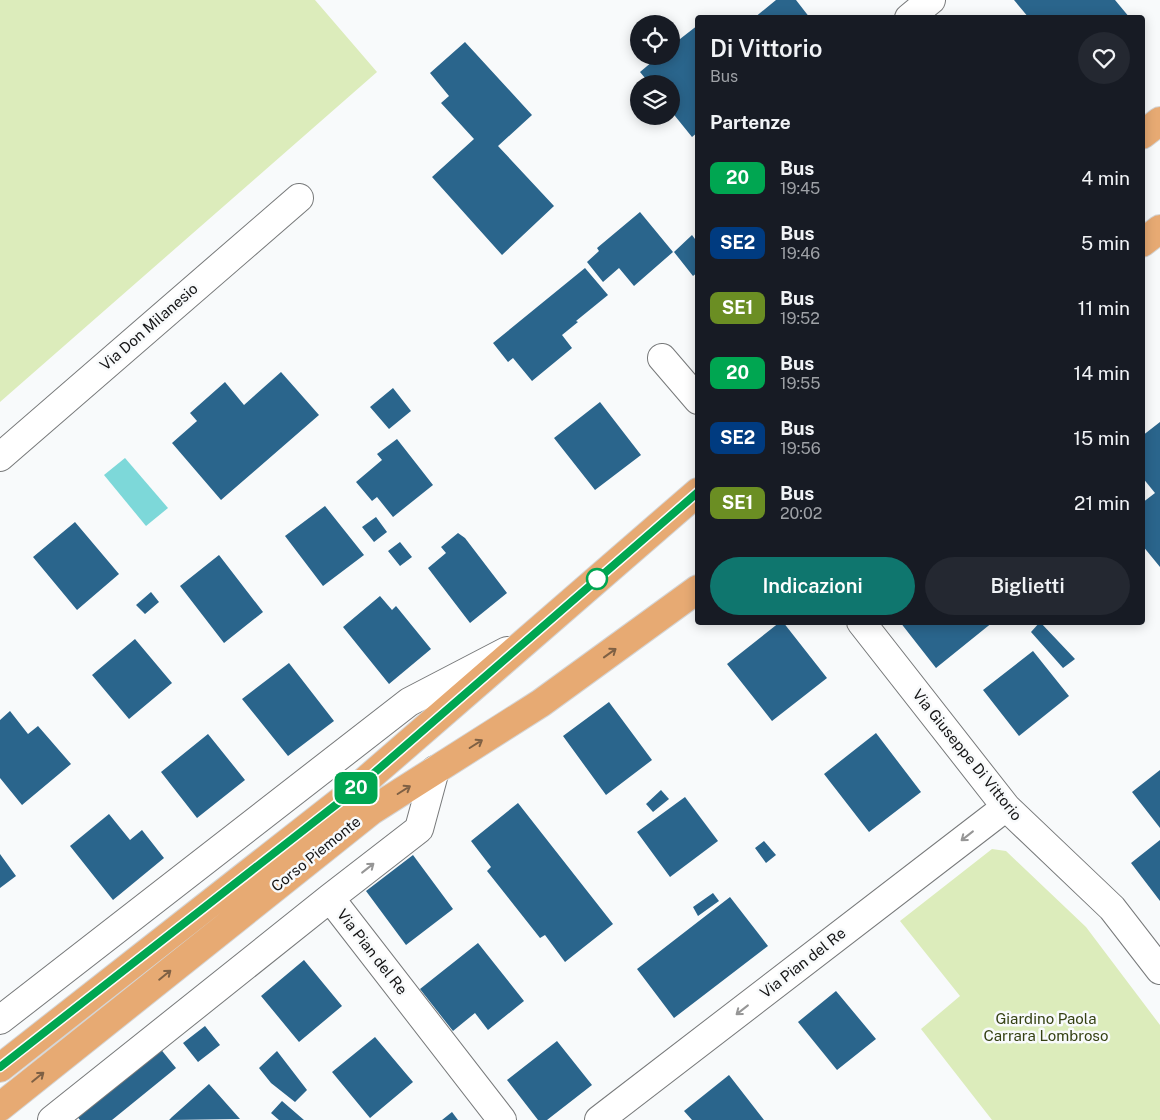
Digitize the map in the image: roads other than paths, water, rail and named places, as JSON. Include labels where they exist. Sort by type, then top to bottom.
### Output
[{"type":"main road","points":[[1145,133],[1160,121]]},
{"type":"main road","points":[[1145,241],[1160,229]]},
{"type":"main road","name":"Corso Piemonte","points":[[0,1068],[351,793],[695,495]]},
{"type":"main road","name":"Corso Piemonte","points":[[0,1107],[371,811],[541,703],[695,591]]},
{"type":"street","points":[[913,15],[931,0]]},
{"type":"street","name":"Via Don Milanesio","points":[[0,457],[299,198]]},
{"type":"street","points":[[662,358],[695,396]]},
{"type":"street","name":"Via Giuseppe Di Vittorio","points":[[863,625],[1006,807],[1112,908],[1160,970]]},
{"type":"street","name":"Corso Piemonte","points":[[0,1020],[409,702],[524,642]]},
{"type":"street","name":"Via Pian del Re","points":[[434,770],[419,830],[330,898],[502,1120]]},
{"type":"street","name":"Via Pian del Re","points":[[599,1120],[1006,807]]},
{"type":"street","points":[[52,1120],[330,898]]},
{"type":"water","points":[[125,458],[168,508],[146,526],[104,475]]},
{"type":"park label","name":"Giardino Paola Carrara Lombroso","points":[[1046,1028]]}]
